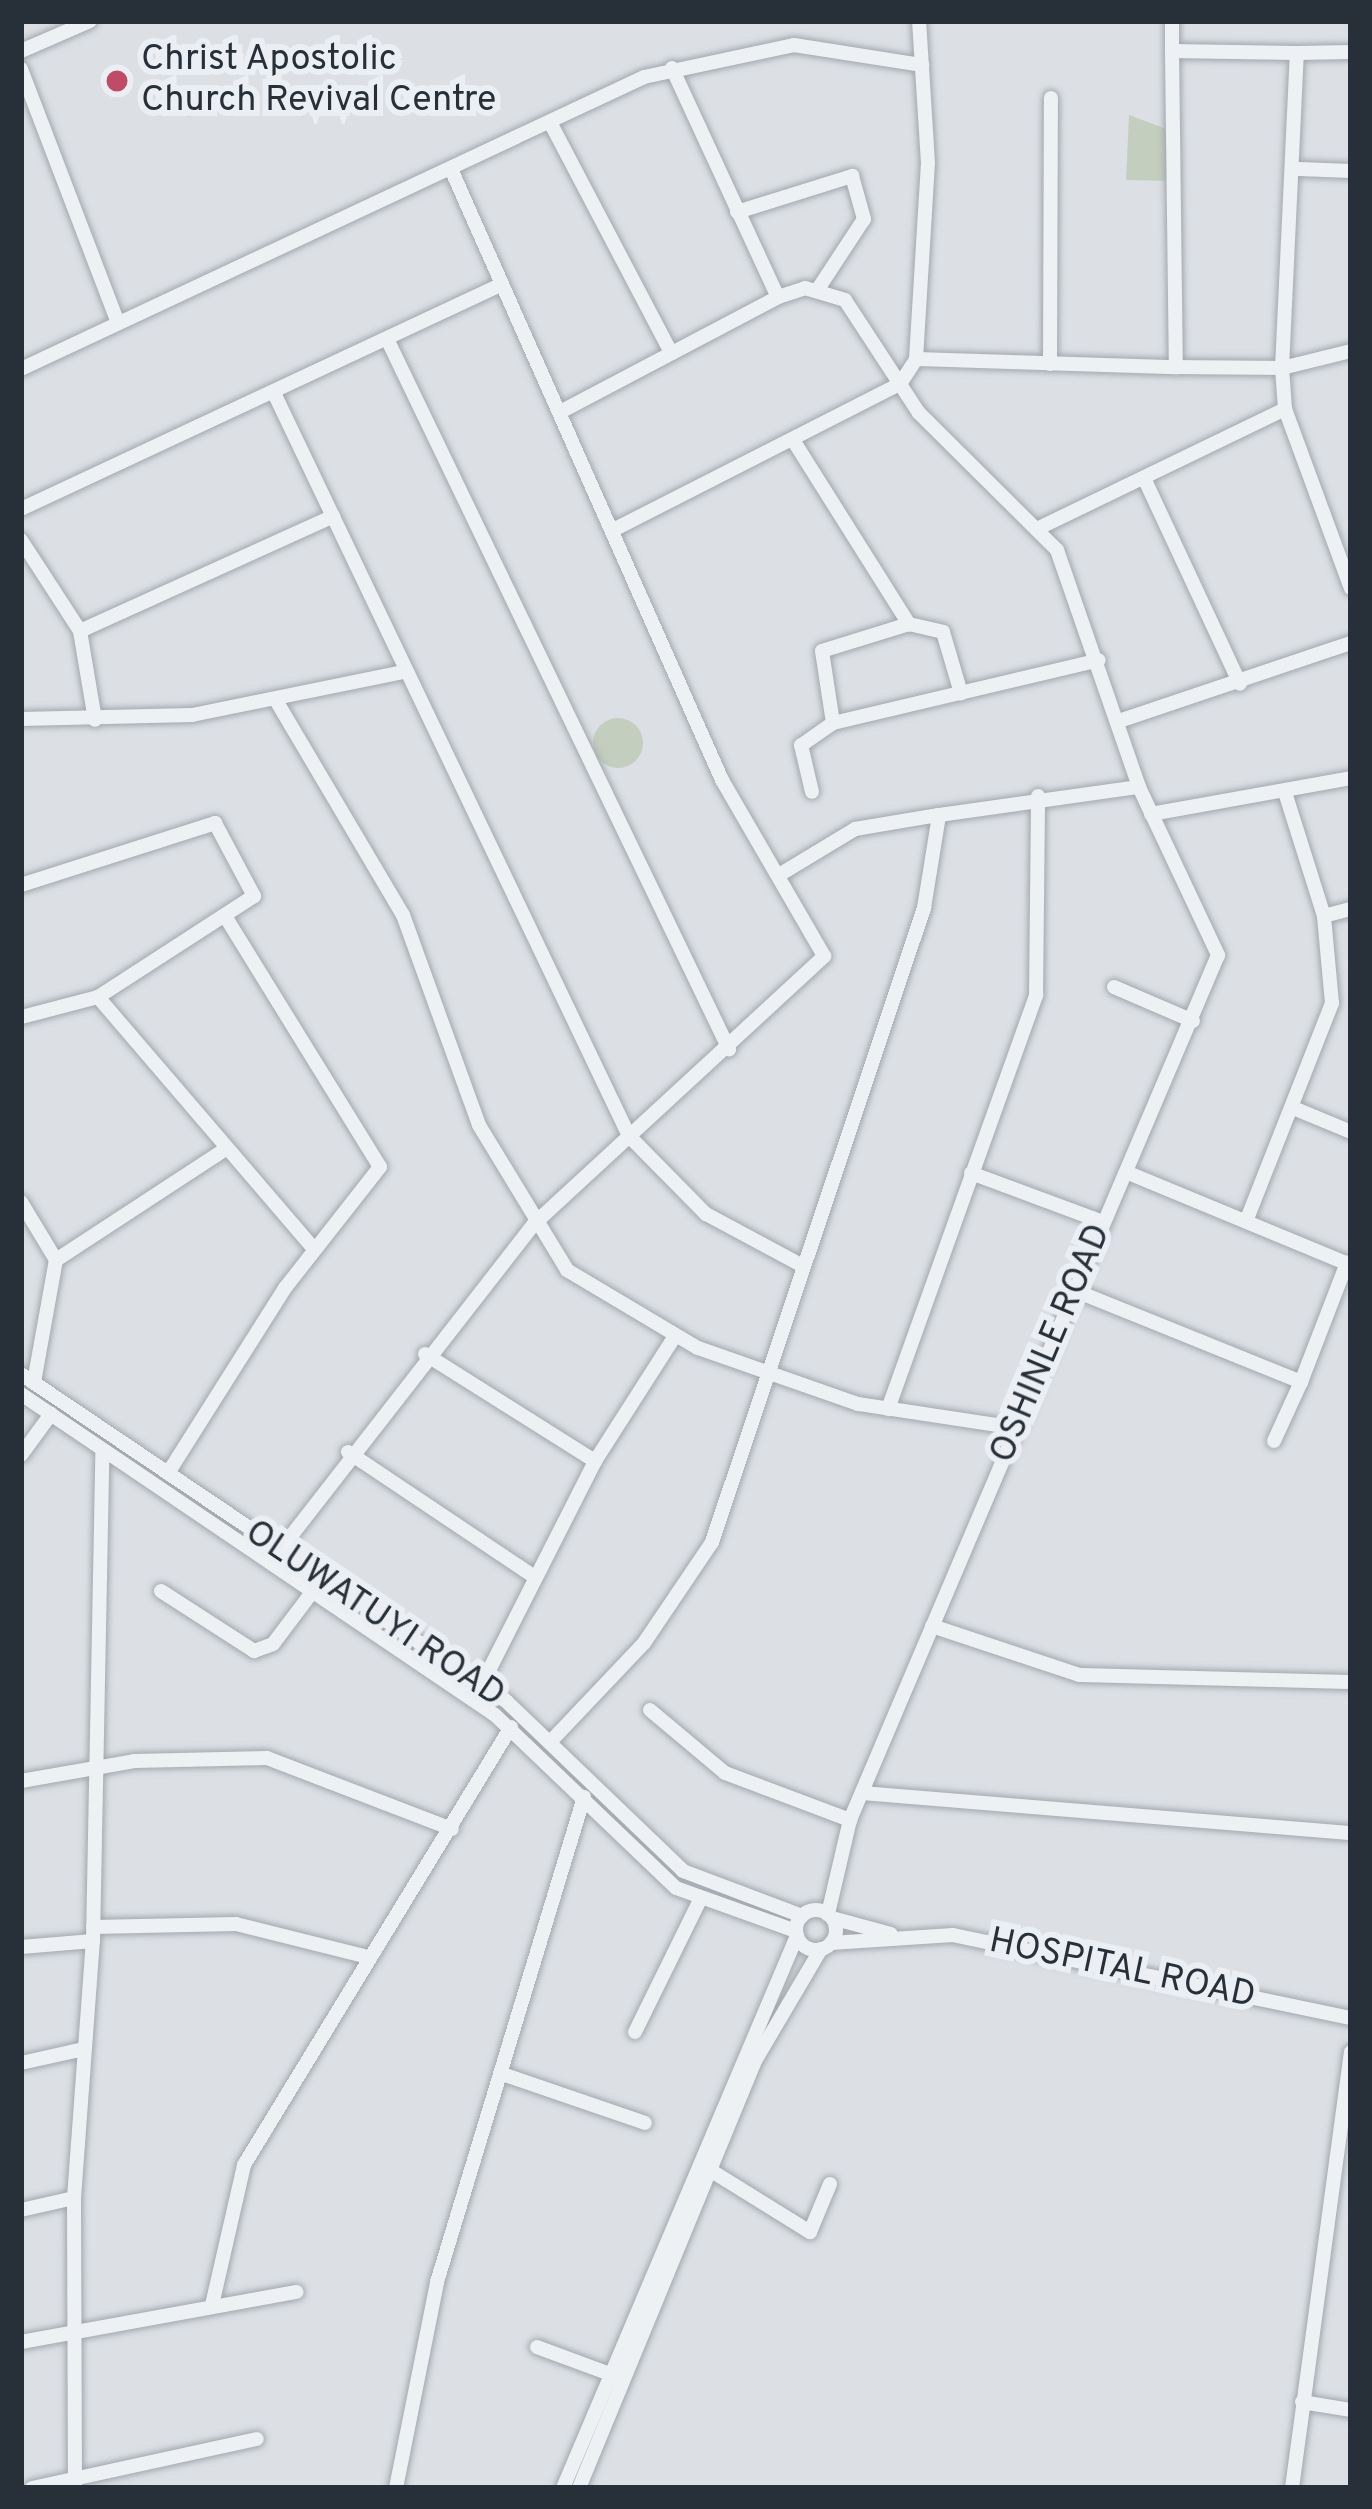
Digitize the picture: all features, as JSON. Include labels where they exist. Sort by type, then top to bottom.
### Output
[{"type":"street","points":[[21,51],[90,21]]},
{"type":"street","points":[[617,527],[900,384],[916,359],[919,21]]},
{"type":"street","points":[[1172,21],[1176,367]]},
{"type":"street","points":[[21,369],[672,68],[794,45],[922,65]]},
{"type":"street","points":[[1172,51],[1351,52]]},
{"type":"street","points":[[1297,53],[1299,169],[1282,368],[1285,409],[1351,589]]},
{"type":"street","points":[[672,68],[778,298]]},
{"type":"street","points":[[21,69],[118,323]]},
{"type":"street","points":[[1050,364],[1051,98]]},
{"type":"street","points":[[551,124],[671,353]]},
{"type":"street","points":[[277,1554],[348,1452],[534,1224],[824,956],[697,727],[617,527],[496,287],[452,169]]},
{"type":"street","points":[[1299,169],[1351,171]]},
{"type":"street","points":[[737,212],[852,176],[864,219],[818,289]]},
{"type":"street","points":[[21,509],[389,343],[496,287]]},
{"type":"street","points":[[562,411],[778,298],[818,289],[845,300],[900,384],[954,454],[1041,527],[1285,409]]},
{"type":"street","points":[[389,343],[728,1049]]},
{"type":"street","points":[[916,359],[1282,368],[1351,350]]},
{"type":"street","points":[[274,393],[403,672],[629,1136],[706,1214],[801,1265]]},
{"type":"street","points":[[793,440],[909,624]]},
{"type":"street","points":[[1144,478],[1240,684]]},
{"type":"street","points":[[80,631],[333,516]]},
{"type":"street","name":"OSHINLE ROAD","points":[[812,1921],[833,1881],[850,1820],[1218,956],[1139,787],[1099,660],[1041,527]]},
{"type":"street","points":[[21,540],[80,631],[95,720]]},
{"type":"street","points":[[832,723],[822,651],[909,624],[943,632],[961,693]]},
{"type":"street","points":[[1119,721],[1351,643]]},
{"type":"street","points":[[812,792],[802,745],[832,723],[1099,660]]},
{"type":"street","points":[[21,719],[95,720],[277,703],[403,672]]},
{"type":"street","points":[[277,703],[403,915],[471,1107],[534,1224],[567,1270],[675,1336],[776,1373],[888,1409],[1017,1428]]},
{"type":"street","points":[[1151,814],[1351,778]]},
{"type":"street","points":[[779,875],[855,829],[1038,796],[1139,787]]},
{"type":"street","points":[[1247,1219],[1298,1110],[1329,1025],[1324,916],[1285,792]]},
{"type":"street","points":[[888,1409],[1036,995],[1038,796]]},
{"type":"street","points":[[552,1740],[696,1570],[776,1373],[801,1265],[924,908],[939,815]]},
{"type":"street","points":[[21,884],[220,823],[254,896],[228,921],[98,997],[21,1017]]},
{"type":"street","points":[[1324,916],[1351,909]]},
{"type":"street","points":[[168,1473],[379,1158],[228,921]]},
{"type":"street","points":[[1114,987],[1193,1021]]},
{"type":"street","points":[[98,997],[224,1150],[314,1249]]},
{"type":"street","points":[[1298,1110],[1351,1132]]},
{"type":"street","points":[[27,1378],[56,1260],[224,1150]]},
{"type":"street","points":[[971,1172],[1103,1222]]},
{"type":"street","points":[[1126,1172],[1349,1264],[1274,1442]]},
{"type":"street","points":[[21,1202],[56,1260]]},
{"type":"street","points":[[1076,1291],[1301,1382]]},
{"type":"street","points":[[482,1684],[595,1461],[675,1336]]},
{"type":"street","points":[[425,1354],[595,1461]]},
{"type":"street","name":"OLUWATUYI ROAD","points":[[27,1378],[277,1554],[482,1684],[552,1740],[662,1855],[703,1890]]},
{"type":"street","name":"OLUWATUYI ROAD","points":[[21,1394],[310,1595],[512,1727],[652,1870],[703,1890]]},
{"type":"street","points":[[21,1455],[51,1414]]},
{"type":"street","points":[[75,2484],[74,2198],[93,1934],[88,1766],[102,1450]]},
{"type":"street","points":[[348,1452],[536,1578]]},
{"type":"street","points":[[160,1591],[254,1651],[273,1644],[310,1595]]},
{"type":"street","points":[[932,1626],[1079,1675],[1351,1682]]},
{"type":"street","points":[[650,1710],[725,1773],[850,1820]]},
{"type":"street","points":[[212,2305],[244,2165],[364,1956],[452,1829],[512,1727]]},
{"type":"street","points":[[21,1781],[88,1766],[267,1758],[452,1829]]},
{"type":"street","points":[[862,1793],[1351,1834]]},
{"type":"street","points":[[396,2488],[425,2327],[584,1797]]},
{"type":"street","points":[[635,2032],[703,1890],[812,1921],[892,1934]]},
{"type":"street","points":[[812,1921],[826,1946]]},
{"type":"street","points":[[812,1921],[826,1946]]},
{"type":"street","points":[[563,2488],[812,1921]]},
{"type":"street","points":[[21,1947],[93,1934],[236,1924],[364,1956]]},
{"type":"street","points":[[579,2488],[770,2030],[826,1946],[892,1934]]},
{"type":"street","name":"HOSPITAL ROAD","points":[[892,1934],[953,1934],[1351,2018]]},
{"type":"street","points":[[21,2063],[84,2049]]},
{"type":"street","points":[[1292,2488],[1351,2052]]},
{"type":"street","points":[[502,2074],[644,2123]]},
{"type":"street","points":[[710,2170],[810,2232],[830,2184]]},
{"type":"street","points":[[21,2210],[74,2198]]},
{"type":"street","points":[[21,2342],[297,2291]]},
{"type":"street","points":[[537,2347],[610,2374]]},
{"type":"street","points":[[1302,2402],[1351,2410]]},
{"type":"street","points":[[32,2488],[75,2484],[257,2439]]},
{"type":"green space","points":[[1129,115],[1172,131],[1170,181],[1126,180]]},
{"type":"green space","points":[[618,718],[635,726],[643,743],[635,760],[618,768],[601,760],[593,743],[601,726]]},
{"type":"place","name":"Christ Apostolic Church Revival Centre","points":[[117,81]]}]
